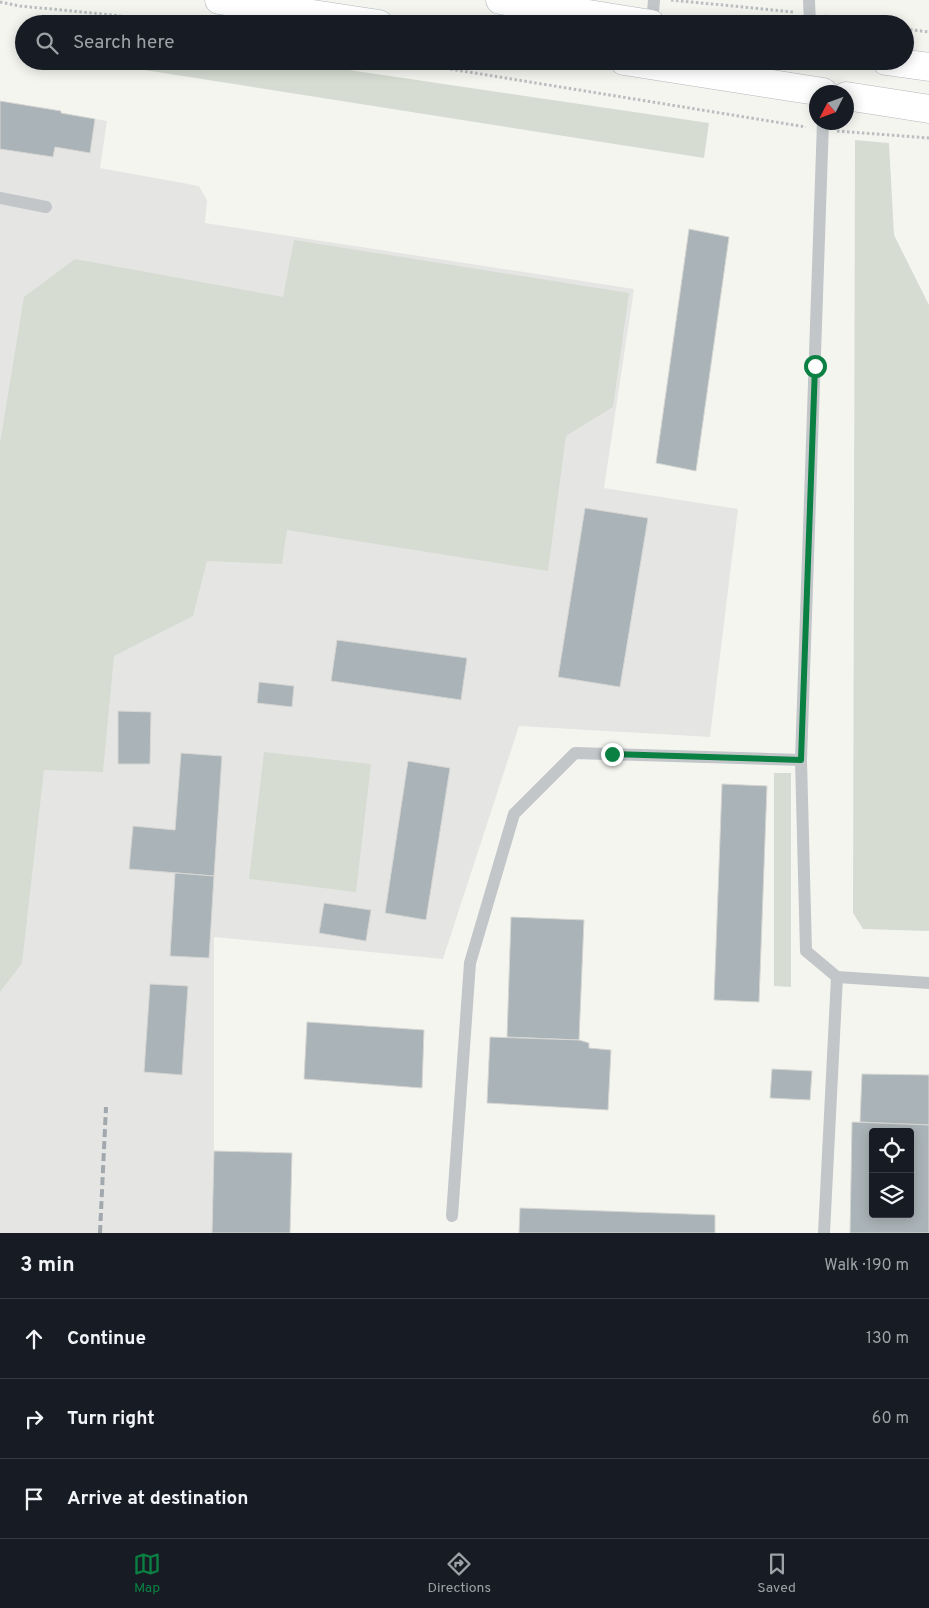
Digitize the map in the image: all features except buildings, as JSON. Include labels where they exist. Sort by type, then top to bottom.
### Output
[{"type":"main road","points":[[219,0],[319,15]]},
{"type":"main road","points":[[500,0],[594,15]]},
{"type":"main road","points":[[914,65],[929,67]]},
{"type":"main road","points":[[682,70],[809,90]]},
{"type":"main road","points":[[854,98],[927,112]]},
{"type":"lane","points":[[652,15],[654,0]]},
{"type":"lane","points":[[809,0],[809,15]]},
{"type":"lane","points":[[823,130],[801,760],[806,951],[837,977],[929,983]]},
{"type":"lane","points":[[0,198],[46,207]]},
{"type":"lane","points":[[452,1216],[470,962],[514,814],[575,753],[801,760]]},
{"type":"lane","points":[[824,1233],[837,977]]},
{"type":"path","points":[[671,0],[780,15]]},
{"type":"path","points":[[0,2],[20,6],[113,15]]},
{"type":"path","points":[[914,30],[929,32]]},
{"type":"path","points":[[459,70],[809,124]]},
{"type":"path","points":[[854,130],[929,138]]},
{"type":"shaded area","points":[[144,70],[349,70],[709,123],[704,158]]},
{"type":"shaded area","points":[[0,101],[107,121],[100,168],[199,186],[207,200],[205,223],[634,289],[604,488],[738,509],[710,737],[519,726],[443,959],[214,937],[212,1233],[0,1233]]},
{"type":"shaded area","points":[[855,140],[889,143],[894,235],[929,305],[929,931],[863,929],[853,913]]},
{"type":"shaded area","points":[[294,240],[629,293],[613,407],[566,436],[548,571],[287,530],[282,564],[207,561],[193,616],[114,656],[103,772],[44,770],[22,963],[0,992],[0,443],[24,297],[75,259],[283,297]]},
{"type":"shaded area","points":[[264,752],[371,764],[356,892],[249,879]]},
{"type":"shaded area","points":[[774,773],[791,773],[791,987],[774,986]]},
{"type":"railway","points":[[100,1233],[106,1107]]},
{"type":"route","points":[[612,754],[801,760],[815,366]]}]
